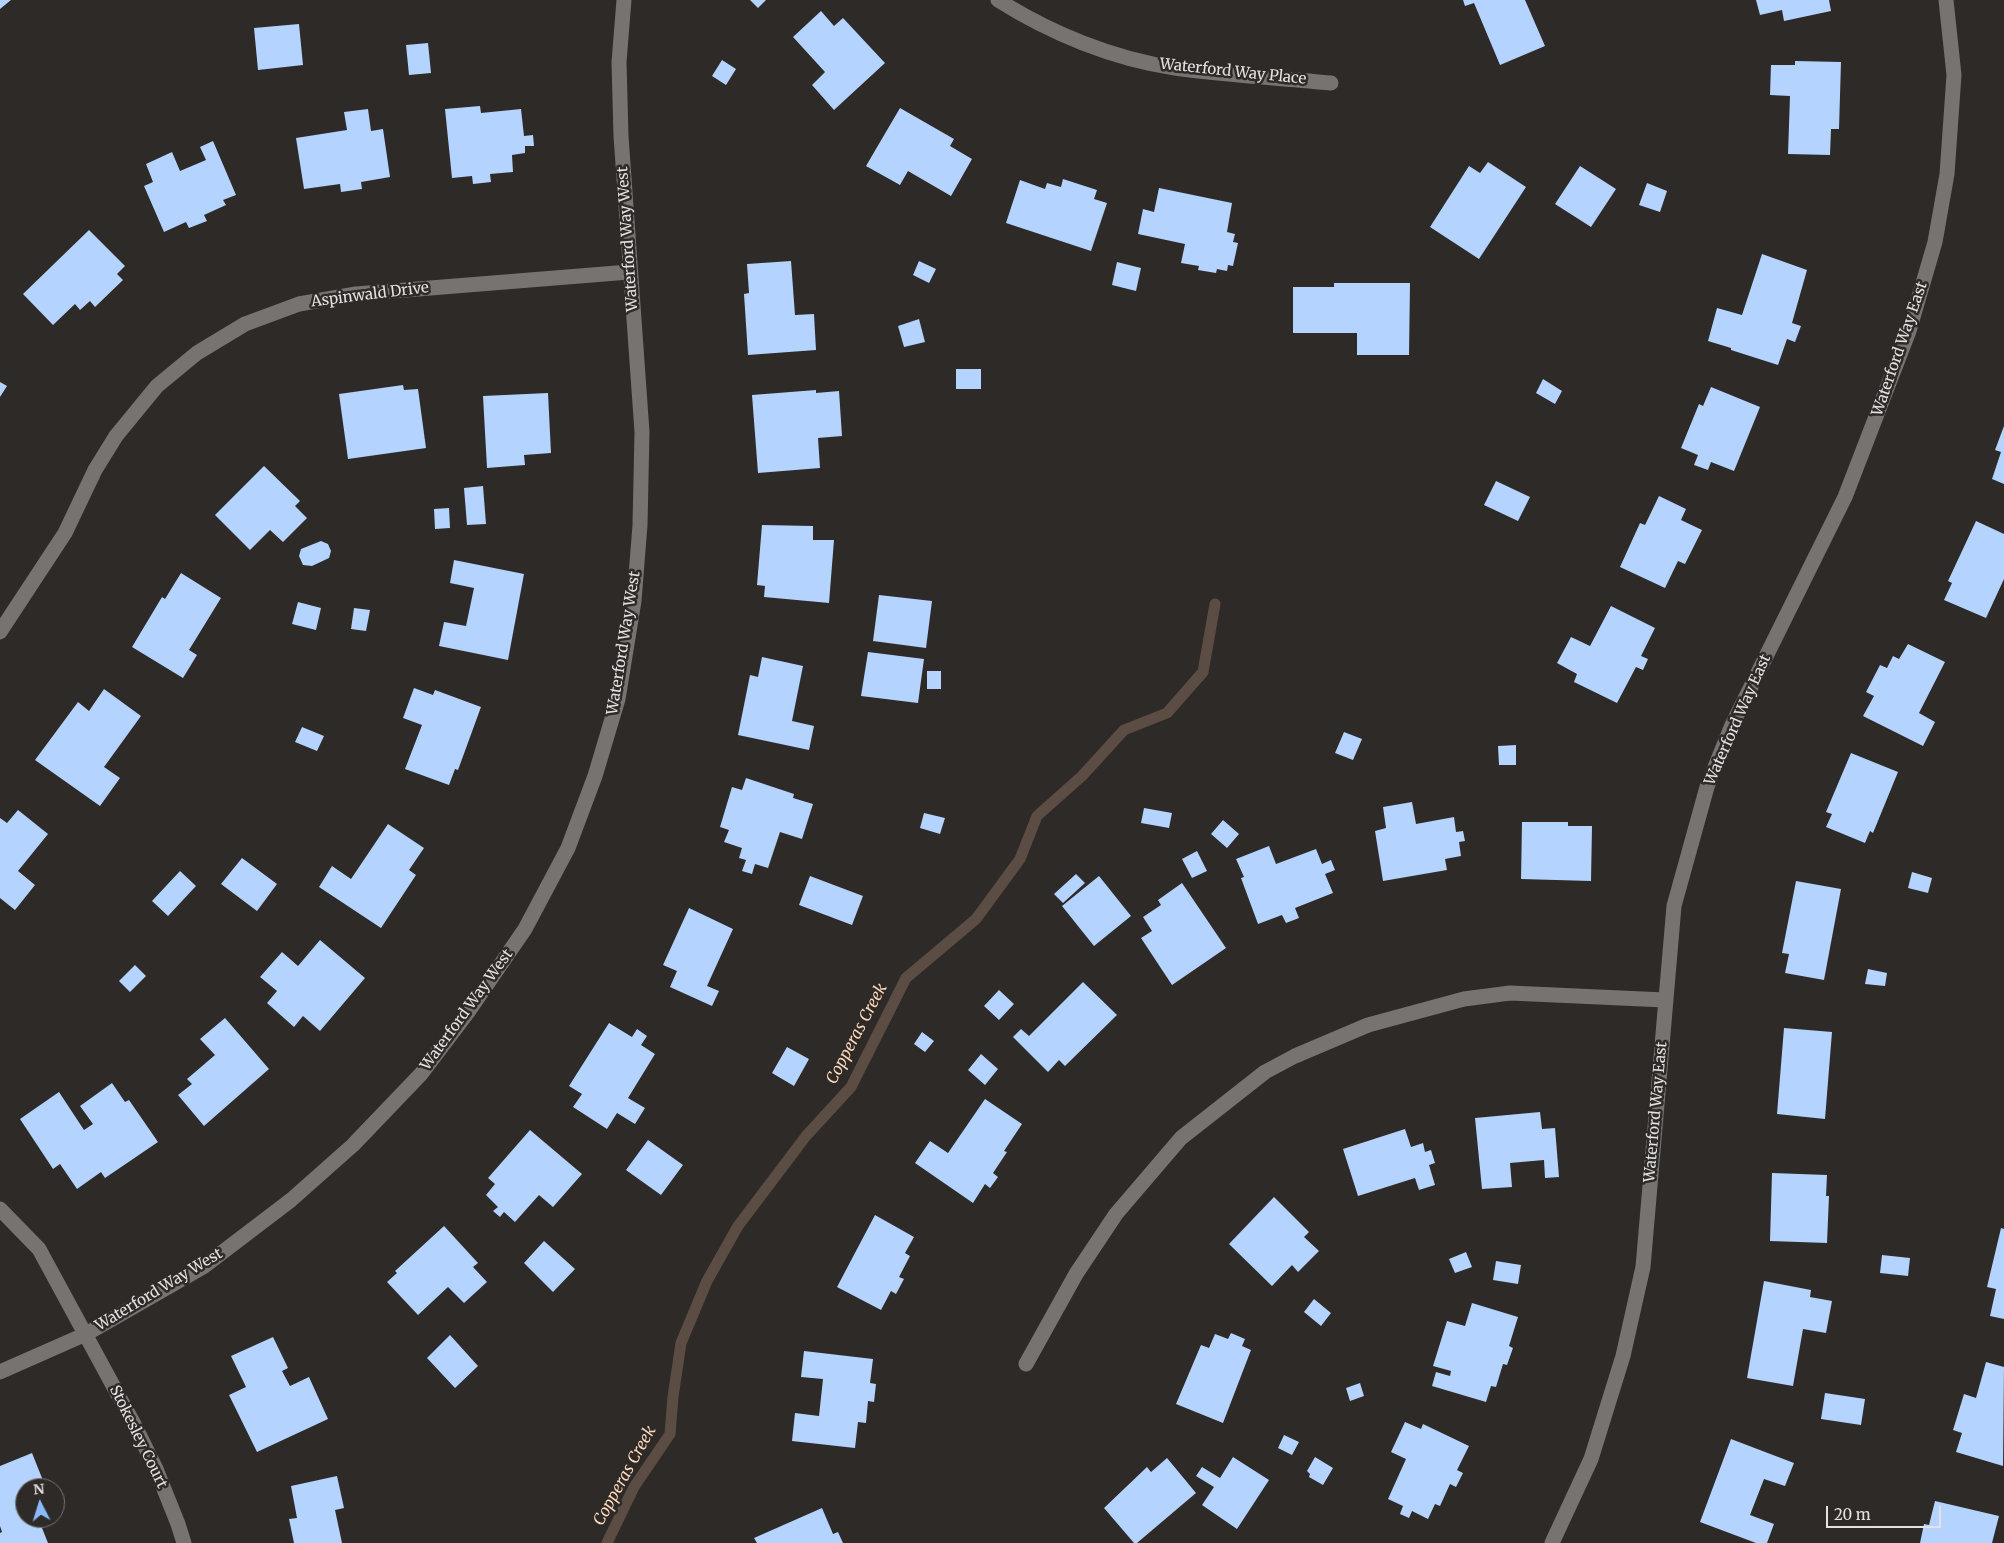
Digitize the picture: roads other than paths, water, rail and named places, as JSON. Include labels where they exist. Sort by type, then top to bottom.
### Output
[{"type":"street","name":"Waterford Way West","points":[[0,1372],[86,1334],[203,1267],[291,1200],[353,1145],[421,1074],[468,1012],[525,929],[568,848],[595,776],[618,699],[634,601],[640,525],[642,432],[621,136],[619,71],[624,0]]},
{"type":"street","name":"Waterford Way Place","points":[[998,0],[1043,26],[1115,54],[1174,68],[1331,83]]},
{"type":"street","name":"Waterford Way East","points":[[1552,1543],[1591,1459],[1623,1356],[1642,1267],[1674,906],[1706,787],[1732,725],[1845,497],[1909,331],[1935,242],[1947,174],[1954,75],[1946,0]]},
{"type":"street","name":"Aspinwald Drive","points":[[0,632],[65,533],[95,470],[116,436],[157,386],[197,353],[245,324],[299,304],[356,294],[630,272]]},
{"type":"street","points":[[1026,1364],[1076,1274],[1116,1214],[1181,1138],[1265,1072],[1295,1056],[1368,1024],[1464,999],[1510,993],[1665,1000]]},
{"type":"street","name":"Stokesley Court","points":[[0,1209],[39,1249],[86,1334],[156,1469],[184,1543]]},
{"type":"waterway","name":"Copperas Creek","points":[[607,1543],[634,1487],[670,1434],[681,1343],[707,1281],[738,1226],[806,1136],[851,1087],[906,978],[976,919],[1020,859],[1037,816],[1082,776],[1124,730],[1167,713],[1203,672],[1215,604]]}]
